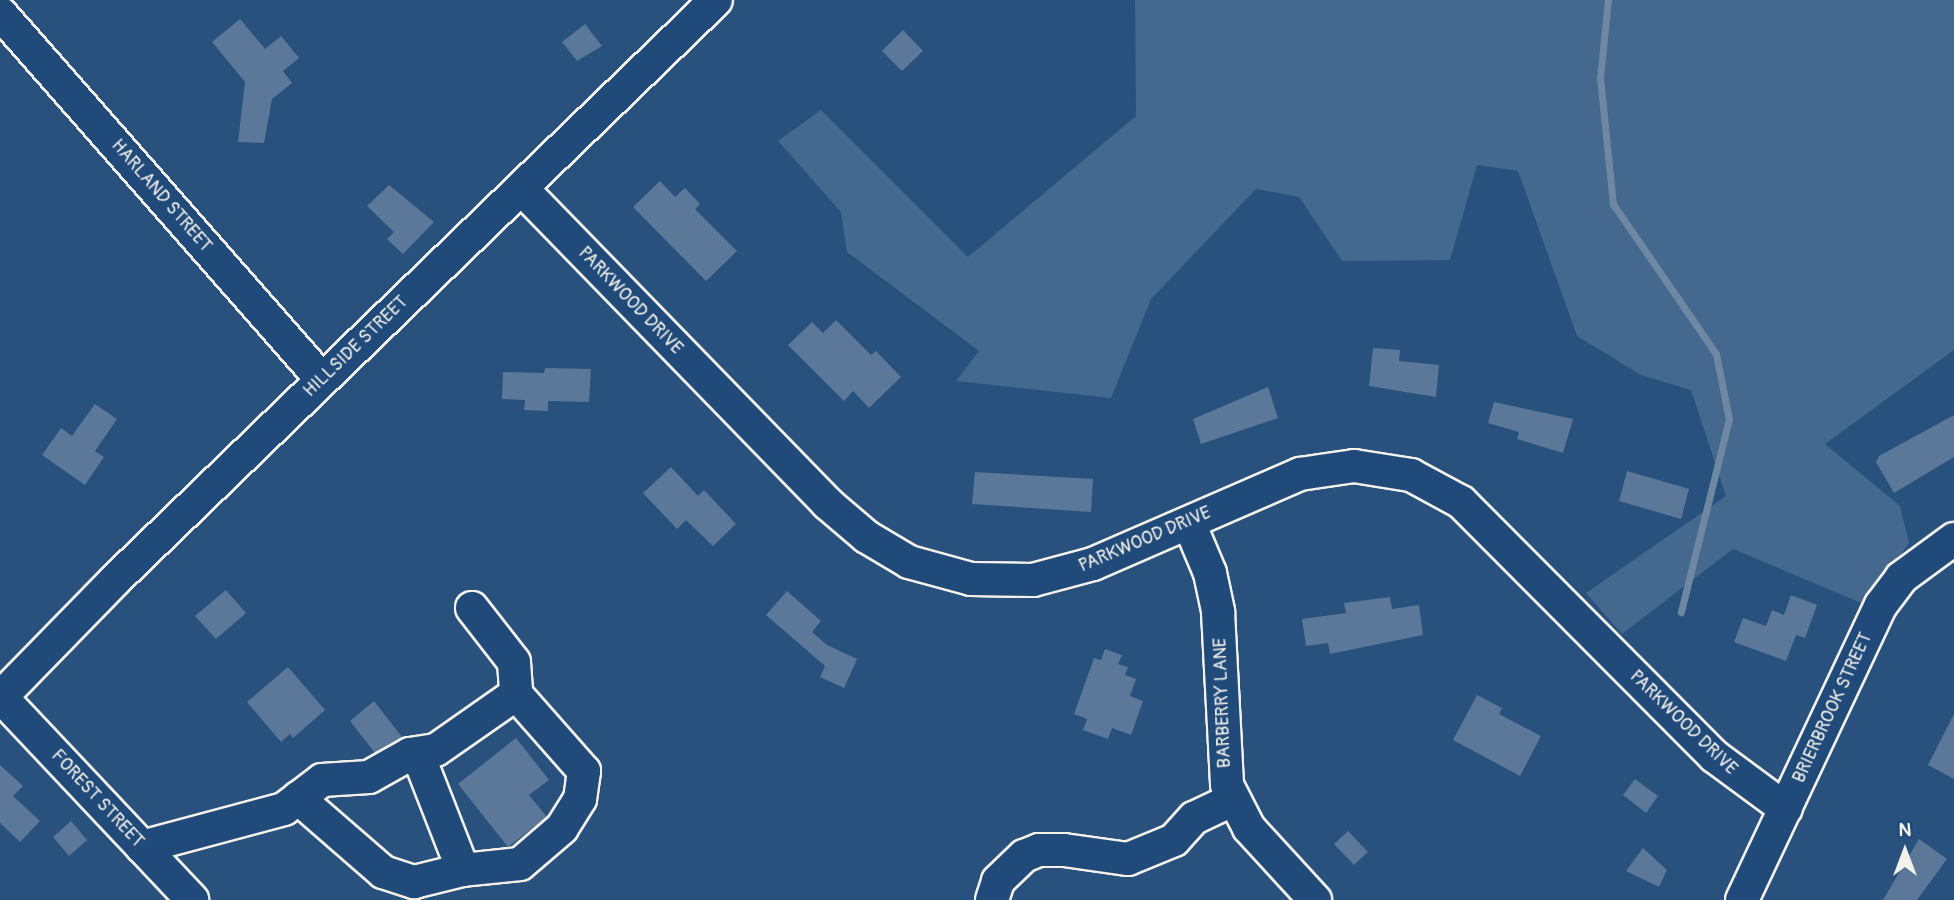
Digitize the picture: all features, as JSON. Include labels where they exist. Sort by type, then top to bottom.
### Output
[{"type":"street","name":"HILLSIDE STREET","points":[[1,698],[322,379],[716,0]]},
{"type":"street","name":"HARLAND STREET","points":[[0,13],[322,379]]},
{"type":"street","name":"PARKWOOD DRIVE","points":[[522,189],[827,503],[867,537],[909,562],[971,579],[1033,580],[1093,564],[1316,470],[1373,468],[1428,482],[1476,516],[1730,771],[1786,809]]},
{"type":"street","name":"BARBERRY LANE","points":[[1189,523],[1215,592],[1221,637],[1222,753],[1232,800],[1259,842],[1315,900]]},
{"type":"street","name":"BRIERBROOK STREET","points":[[1742,900],[1881,605],[1901,578],[1954,539]]},
{"type":"street","points":[[298,798],[383,872],[414,882],[463,870],[520,864],[562,828],[580,799],[584,771],[516,695],[514,662],[472,608]]},
{"type":"street","points":[[142,847],[285,809],[322,780],[369,776],[410,754],[436,750],[516,695]]},
{"type":"street","name":"FOREST STREET","points":[[1,698],[192,900]]},
{"type":"street","points":[[410,754],[422,765],[463,870]]},
{"type":"street","points":[[992,900],[998,881],[1024,856],[1039,850],[1064,850],[1128,859],[1174,841],[1194,818],[1232,800]]},
{"type":"shaded area","points":[[1135,0],[1954,0],[1954,350],[1825,444],[1900,506],[1909,543],[1866,605],[1733,549],[1622,634],[1586,593],[1726,496],[1691,390],[1641,375],[1577,336],[1518,171],[1477,165],[1450,260],[1342,261],[1299,197],[1256,189],[1151,299],[1111,398],[956,381],[979,351],[847,252],[841,212],[778,141],[821,110],[968,257],[1136,116]]},
{"type":"building","points":[[240,19],[265,49],[281,36],[299,58],[283,71],[292,83],[272,99],[264,143],[238,142],[245,82],[212,42]]},
{"type":"building","points":[[585,24],[602,46],[577,61],[562,42]]},
{"type":"building","points":[[903,30],[923,51],[902,71],[882,51]]},
{"type":"building","points":[[660,181],[675,197],[685,188],[700,204],[695,209],[737,251],[706,281],[633,207]]},
{"type":"building","points":[[389,185],[434,222],[403,254],[387,239],[394,232],[367,206]]},
{"type":"building","points":[[836,320],[871,355],[876,351],[901,377],[869,408],[853,391],[844,401],[788,345],[812,322],[823,333]]},
{"type":"building","points":[[1373,348],[1400,350],[1399,361],[1439,365],[1436,397],[1369,386]]},
{"type":"building","points":[[545,368],[591,369],[589,402],[548,401],[548,411],[524,410],[525,400],[502,399],[503,372],[544,373]]},
{"type":"building","points":[[1268,387],[1278,418],[1201,444],[1193,419]]},
{"type":"building","points":[[1494,402],[1573,419],[1563,453],[1517,439],[1519,432],[1488,423]]},
{"type":"building","points":[[95,404],[117,419],[95,451],[104,457],[85,485],[42,455],[61,428],[72,436]]},
{"type":"building","points":[[1954,415],[1954,457],[1894,493],[1876,462],[1879,456]]},
{"type":"building","points":[[671,467],[698,496],[704,490],[736,524],[713,546],[686,520],[677,529],[643,493]]},
{"type":"building","points":[[1627,471],[1689,489],[1681,519],[1619,501]]},
{"type":"building","points":[[975,472],[1093,479],[1091,512],[972,504]]},
{"type":"building","points":[[226,590],[246,613],[216,639],[195,616]]},
{"type":"building","points":[[787,591],[821,621],[812,632],[827,645],[857,659],[844,688],[820,677],[825,666],[766,615]]},
{"type":"building","points":[[1791,595],[1817,605],[1805,638],[1796,635],[1786,661],[1734,642],[1743,618],[1766,626],[1772,610],[1784,615]]},
{"type":"building","points":[[1390,597],[1392,609],[1419,605],[1423,635],[1330,654],[1328,643],[1306,646],[1302,619],[1346,613],[1344,603]]},
{"type":"building","points":[[1105,649],[1122,655],[1118,664],[1128,667],[1125,675],[1136,679],[1130,696],[1143,701],[1131,735],[1112,728],[1108,739],[1083,730],[1087,719],[1074,714],[1094,658],[1101,660]]},
{"type":"building","points":[[288,667],[325,710],[293,738],[290,734],[281,742],[247,702]]},
{"type":"building","points":[[1477,695],[1502,708],[1499,714],[1541,736],[1520,776],[1453,740]]},
{"type":"building","points":[[374,701],[402,737],[375,753],[350,721]]},
{"type":"building","points":[[1954,714],[1954,779],[1928,765]]},
{"type":"building","points":[[516,738],[549,780],[529,795],[547,817],[508,847],[458,784]]},
{"type":"building","points":[[0,765],[23,786],[13,796],[40,821],[20,842],[0,823]]},
{"type":"building","points":[[1635,779],[1658,796],[1646,813],[1623,795]]},
{"type":"building","points":[[71,821],[87,840],[69,856],[53,837]]},
{"type":"building","points":[[1348,831],[1368,852],[1354,865],[1334,844]]},
{"type":"building","points":[[1919,839],[1947,859],[1917,900],[1883,900]]},
{"type":"building","points":[[1643,848],[1667,870],[1659,887],[1626,871]]},
{"type":"waterway","points":[[1608,0],[1600,77],[1613,204],[1716,354],[1729,419],[1681,612]]}]
